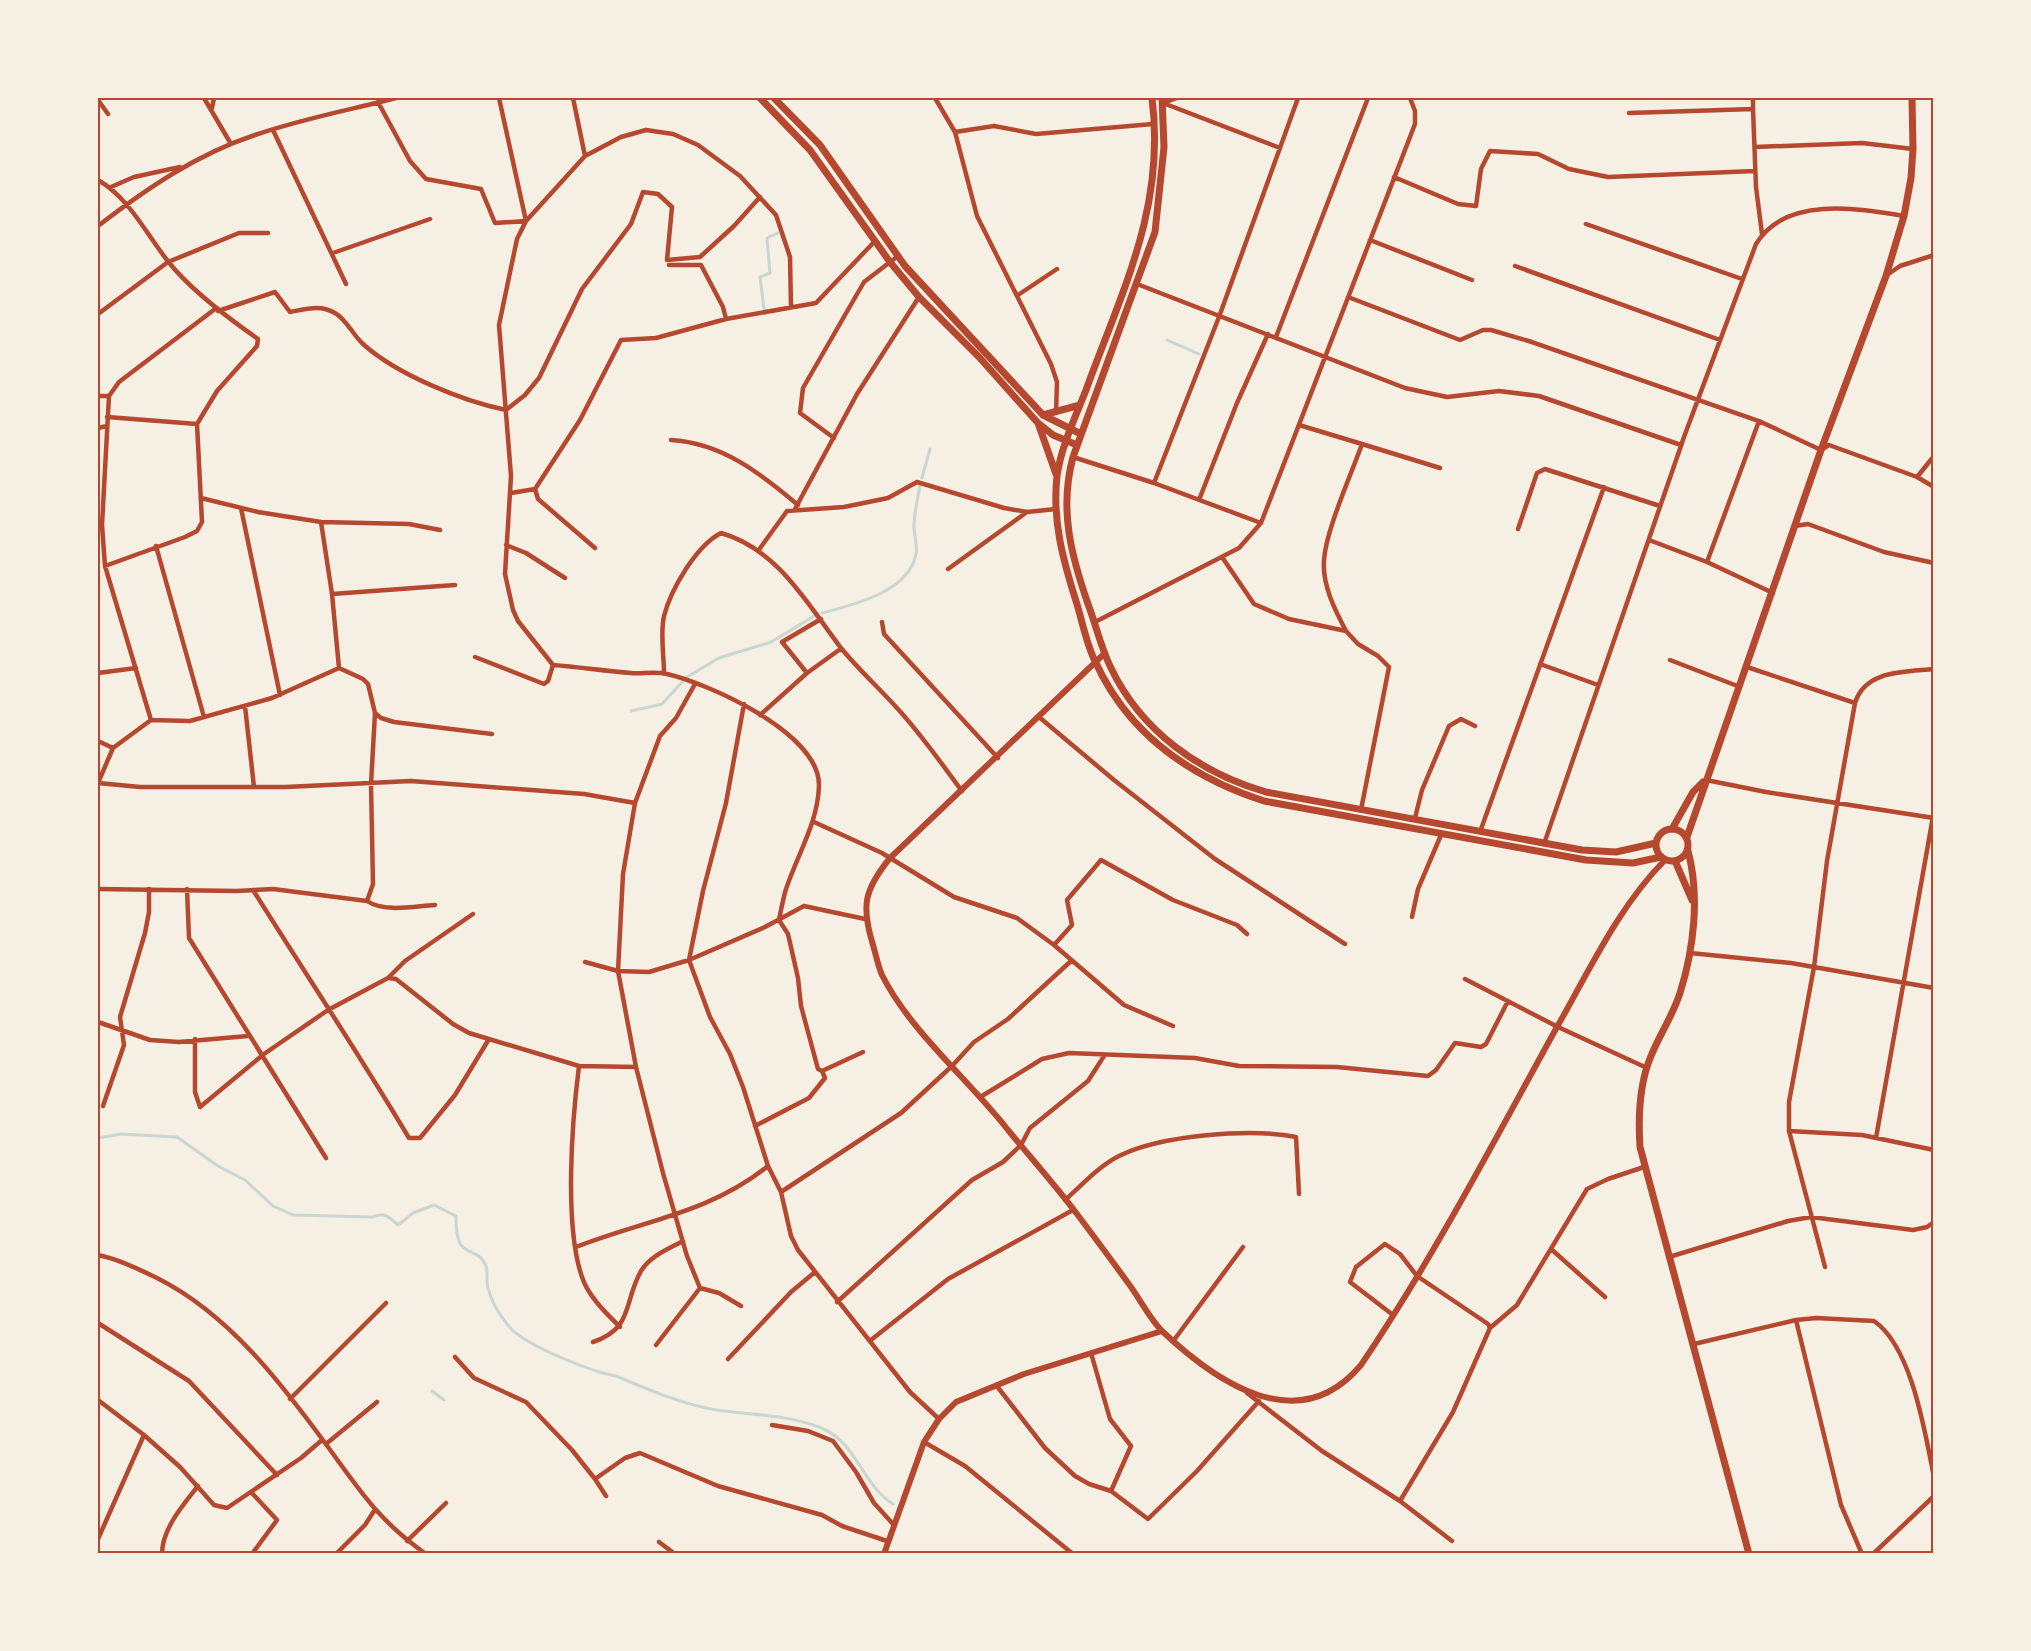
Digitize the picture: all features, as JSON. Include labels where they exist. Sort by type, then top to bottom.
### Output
[{"type":"main road","points":[[760,98],[810,150],[890,262],[919,297],[963,340],[1038,423],[1066,441],[1077,445]]},
{"type":"main road","points":[[774,98],[820,145],[898,256],[1043,415],[1081,434]]},
{"type":"main road","points":[[1152,98],[1152,189],[1144,231],[1066,441],[1057,477],[1056,509],[1060,547],[1094,661],[1137,726],[1162,749],[1203,777],[1264,801],[1598,862],[1633,863],[1663,859],[1675,861],[1688,851]]},
{"type":"main road","points":[[1749,1554],[1694,1344],[1644,1167],[1639,1114],[1647,1068],[1680,994],[1690,953],[1694,875],[1687,837],[1821,450],[1886,276],[1904,216],[1913,149],[1912,98]]},
{"type":"main road","points":[[1163,100],[1161,188],[1155,232],[1072,457],[1065,493],[1066,526],[1081,582],[1105,653],[1119,684],[1143,718],[1169,743],[1194,760],[1251,787],[1361,810],[1598,852],[1628,850],[1656,843],[1661,834],[1672,829],[1679,830],[1687,837]]},
{"type":"main road","points":[[1043,415],[1080,405]]},
{"type":"main road","points":[[1038,423],[1057,477]]},
{"type":"main road","points":[[1672,829],[1694,792],[1705,780]]},
{"type":"main road","points":[[1656,843],[1663,859]]},
{"type":"main road","points":[[1675,861],[1693,901]]},
{"type":"street","points":[[204,98],[212,108],[231,144]]},
{"type":"street","points":[[212,108],[214,98]]},
{"type":"street","points":[[98,226],[184,166],[231,144],[273,130],[396,98]]},
{"type":"street","points":[[499,98],[526,221]]},
{"type":"street","points":[[573,98],[585,156]]},
{"type":"street","points":[[935,98],[955,132],[975,211],[1051,363],[1057,382],[1056,413]]},
{"type":"street","points":[[1163,100],[1177,98]]},
{"type":"street","points":[[1154,483],[1219,317],[1298,98]]},
{"type":"street","points":[[1276,337],[1368,98]]},
{"type":"street","points":[[1095,622],[1222,557],[1246,542],[1262,523],[1415,124],[1412,98]]},
{"type":"street","points":[[1544,844],[1681,445],[1742,279],[1762,234],[1755,171],[1752,98]]},
{"type":"street","points":[[98,100],[108,114]]},
{"type":"street","points":[[1163,100],[1280,148]]},
{"type":"street","points":[[378,102],[410,161],[426,179],[480,189],[495,223],[526,221]]},
{"type":"street","points":[[1629,113],[1753,109]]},
{"type":"street","points":[[955,132],[994,126],[1036,134],[1153,124]]},
{"type":"street","points":[[273,130],[346,284]]},
{"type":"street","points":[[755,1126],[809,1098],[825,1078],[822,1071],[818,1069],[808,1037],[788,934],[779,920],[786,889],[814,822],[819,784],[817,769],[787,733],[744,704],[664,673],[633,674],[553,666],[528,635],[513,610],[505,574],[511,493],[499,325],[517,239],[526,221],[585,156],[621,137],[646,130],[660,130],[698,145],[740,176],[781,222],[790,257],[791,307]]},
{"type":"street","points":[[1755,147],[1862,143],[1913,149]]},
{"type":"street","points":[[1394,177],[1458,204],[1476,206],[1481,169],[1490,151],[1538,154],[1569,169],[1608,177],[1755,171]]},
{"type":"street","points":[[111,187],[134,177],[184,166]]},
{"type":"street","points":[[98,180],[111,187],[127,204],[168,262],[217,310],[258,339],[257,346],[217,390],[197,424],[202,522],[197,531],[105,566]]},
{"type":"street","points":[[506,410],[539,378],[582,289],[631,224],[643,192],[658,194],[672,207],[667,260],[700,257],[735,226],[760,198]]},
{"type":"street","points":[[1762,234],[1790,215],[1805,211],[1868,209],[1904,216]]},
{"type":"street","points":[[333,253],[430,219]]},
{"type":"street","points":[[1586,224],[1742,279]]},
{"type":"street","points":[[98,314],[168,262],[239,233],[268,233]]},
{"type":"street","points":[[1370,240],[1472,280]]},
{"type":"street","points":[[511,493],[535,489],[580,420],[621,340],[656,338],[726,320],[816,303],[875,241]]},
{"type":"street","points":[[1886,276],[1900,266],[1934,255]]},
{"type":"street","points":[[834,438],[801,413],[803,388],[864,282],[898,256]]},
{"type":"street","points":[[669,266],[701,265],[723,307],[726,320]]},
{"type":"street","points":[[1515,266],[1720,339]]},
{"type":"street","points":[[1018,295],[1057,269]]},
{"type":"street","points":[[1137,284],[1405,388],[1447,397],[1516,391],[1539,396],[1681,445]]},
{"type":"street","points":[[151,720],[105,566],[100,507],[108,396],[119,382],[217,310],[275,292],[290,312],[317,306],[336,313],[362,344],[381,358],[442,388],[488,406],[506,410]]},
{"type":"street","points":[[758,551],[781,517],[797,507],[857,394],[919,297]]},
{"type":"street","points":[[1348,297],[1460,340],[1483,330],[1491,330],[1532,342],[1759,421],[1821,450],[1829,445],[1917,477],[1934,487]]},
{"type":"street","points":[[1199,500],[1237,403],[1268,334]]},
{"type":"street","points":[[98,396],[108,396]]},
{"type":"street","points":[[107,417],[197,424]]},
{"type":"street","points":[[1707,562],[1759,421]]},
{"type":"street","points":[[1299,425],[1440,468]]},
{"type":"street","points":[[98,428],[107,426]]},
{"type":"street","points":[[671,440],[690,441],[731,456],[762,475],[797,507],[844,507],[872,502],[888,498],[917,482],[940,487],[991,505],[1028,512],[1056,509]]},
{"type":"street","points":[[1361,810],[1389,667],[1378,656],[1358,644],[1346,631],[1334,608],[1325,579],[1324,560],[1362,444]]},
{"type":"street","points":[[1917,477],[1934,456]]},
{"type":"street","points":[[1072,457],[1154,483],[1262,523]]},
{"type":"street","points":[[1518,529],[1537,473],[1545,468],[1660,506]]},
{"type":"street","points":[[1480,832],[1604,487]]},
{"type":"street","points":[[535,489],[538,499],[595,548]]},
{"type":"street","points":[[201,498],[241,508],[321,522],[409,524],[440,530]]},
{"type":"street","points":[[241,508],[280,695]]},
{"type":"street","points":[[948,569],[1028,512]]},
{"type":"street","points":[[321,522],[332,594],[339,668]]},
{"type":"street","points":[[1795,526],[1808,524],[1884,552],[1934,563]]},
{"type":"street","points":[[664,673],[664,617],[685,568],[714,537],[722,533],[758,551],[792,581],[843,650],[898,710],[962,791]]},
{"type":"street","points":[[1649,540],[1707,562],[1773,593]]},
{"type":"street","points":[[506,545],[526,553],[565,578]]},
{"type":"street","points":[[156,546],[204,717]]},
{"type":"street","points":[[1222,557],[1254,604],[1289,619],[1346,631]]},
{"type":"street","points":[[332,594],[455,585]]},
{"type":"street","points":[[807,673],[782,642],[821,619]]},
{"type":"street","points":[[882,622],[884,634],[998,758]]},
{"type":"street","points":[[760,715],[807,673],[843,650]]},
{"type":"street","points":[[1105,653],[1094,661],[998,758],[890,858],[873,882],[865,902],[865,919],[882,975],[913,1020],[952,1066],[982,1096],[1073,1210],[1161,1330],[1259,1401],[1322,1451],[1400,1501],[1452,1541]]},
{"type":"street","points":[[475,657],[544,684],[548,681],[553,666]]},
{"type":"street","points":[[1670,660],[1740,687]]},
{"type":"street","points":[[1540,664],[1598,685]]},
{"type":"street","points":[[1747,667],[1855,703]]},
{"type":"street","points":[[98,673],[136,668]]},
{"type":"street","points":[[339,668],[280,695],[245,706],[190,721],[151,720],[113,748],[98,783],[140,787],[254,787],[411,781],[584,794],[635,803]]},
{"type":"street","points":[[339,668],[368,684],[375,713],[371,784],[373,884],[367,901]]},
{"type":"street","points":[[1825,1267],[1789,1131],[1789,1102],[1814,967],[1827,861],[1855,703],[1864,684],[1873,678],[1934,669]]},
{"type":"street","points":[[695,684],[676,718],[657,742],[635,803],[623,874],[618,971],[636,1067],[663,1173],[700,1288]]},
{"type":"street","points":[[744,704],[726,802],[703,891],[689,960],[710,1017],[730,1054],[768,1167],[781,1192],[791,1236],[798,1250],[910,1392],[939,1419]]},
{"type":"street","points":[[245,706],[254,787]]},
{"type":"street","points":[[375,713],[381,718],[394,722],[492,734]]},
{"type":"street","points":[[1039,717],[1114,780],[1215,859],[1345,944]]},
{"type":"street","points":[[1415,818],[1422,789],[1449,726],[1461,719],[1475,726]]},
{"type":"street","points":[[98,741],[113,748]]},
{"type":"street","points":[[1705,780],[1766,792],[1933,818]]},
{"type":"street","points":[[1876,1138],[1934,811]]},
{"type":"street","points":[[814,822],[890,858],[954,897],[1017,918],[1054,945],[1124,1005],[1173,1026]]},
{"type":"street","points":[[1412,917],[1418,889],[1441,835]]},
{"type":"street","points":[[1247,1393],[1269,1400],[1293,1402],[1332,1390],[1349,1379],[1361,1365],[1417,1276],[1624,912],[1663,859]]},
{"type":"street","points":[[1054,945],[1072,925],[1067,900],[1101,860],[1173,900],[1237,925],[1246,934]]},
{"type":"street","points":[[98,889],[199,891],[273,889],[367,901],[373,905],[388,907],[435,905]]},
{"type":"street","points":[[103,1106],[124,1045],[120,1017],[145,933],[149,912],[149,889]]},
{"type":"street","points":[[187,889],[189,938],[232,1005],[248,1036],[264,1054],[326,1158]]},
{"type":"street","points":[[253,890],[328,1010],[353,1044],[409,1138],[420,1138],[443,1111],[489,1039]]},
{"type":"street","points":[[585,962],[618,971],[649,972],[689,960],[779,920],[804,906],[865,919]]},
{"type":"street","points":[[195,1040],[195,1092],[200,1107],[264,1054],[328,1010],[388,978],[405,961],[473,914]]},
{"type":"street","points":[[1690,953],[1814,967],[1934,988]]},
{"type":"street","points":[[781,1192],[901,1113],[952,1066],[974,1042],[1008,1019],[1071,961]]},
{"type":"street","points":[[388,978],[396,979],[469,1033],[579,1066],[636,1067]]},
{"type":"street","points":[[1466,979],[1558,1027],[1647,1068]]},
{"type":"street","points":[[982,1096],[1042,1059],[1069,1053],[1196,1058],[1239,1066],[1337,1067],[1428,1076],[1436,1070],[1455,1043],[1481,1047],[1486,1044],[1508,1001]]},
{"type":"street","points":[[98,1022],[122,1028],[150,1040],[179,1042],[248,1036]]},
{"type":"street","points":[[822,1071],[863,1052]]},
{"type":"street","points":[[837,1302],[972,1180],[1003,1162],[1021,1145],[1030,1128],[1088,1082],[1104,1056]]},
{"type":"street","points":[[579,1066],[572,1139],[576,1247],[582,1279],[604,1312],[621,1327]]},
{"type":"street","points":[[1789,1131],[1841,1133],[1934,1150]]},
{"type":"street","points":[[1065,1200],[1118,1157],[1140,1148],[1209,1136],[1273,1132],[1296,1137],[1299,1194]]},
{"type":"street","points":[[576,1247],[677,1216],[721,1198],[768,1167]]},
{"type":"street","points":[[1400,1501],[1453,1412],[1490,1328],[1517,1305],[1587,1189],[1644,1167]]},
{"type":"street","points":[[871,1340],[948,1279],[1073,1210]]},
{"type":"street","points":[[1669,1257],[1788,1221],[1811,1217],[1913,1230],[1922,1229],[1934,1222]]},
{"type":"street","points":[[593,1342],[606,1338],[621,1327],[641,1270],[651,1259],[683,1241]]},
{"type":"street","points":[[1394,1315],[1350,1282],[1351,1274],[1356,1267],[1385,1244],[1400,1254],[1417,1276],[1488,1324],[1490,1328]]},
{"type":"street","points":[[1174,1340],[1243,1247]]},
{"type":"street","points":[[1551,1249],[1605,1297]]},
{"type":"street","points":[[98,1255],[135,1267],[171,1285],[204,1307],[252,1352],[326,1444],[374,1510],[426,1554]]},
{"type":"street","points":[[728,1359],[791,1292],[814,1272]]},
{"type":"street","points":[[700,1288],[719,1293],[741,1305]]},
{"type":"street","points":[[656,1345],[700,1288]]},
{"type":"street","points":[[290,1399],[387,1303]]},
{"type":"street","points":[[1694,1344],[1796,1320],[1815,1318],[1874,1321],[1892,1337],[1912,1386],[1934,1477]]},
{"type":"street","points":[[1796,1320],[1841,1505],[1862,1554]]},
{"type":"street","points":[[98,1323],[189,1382],[277,1475]]},
{"type":"street","points":[[884,1554],[924,1442],[939,1419],[956,1402],[996,1384],[1161,1330]]},
{"type":"street","points":[[1091,1353],[1110,1419],[1131,1446],[1111,1491]]},
{"type":"street","points":[[455,1357],[474,1378],[526,1402],[572,1450],[606,1496]]},
{"type":"street","points":[[996,1384],[1045,1448],[1076,1476],[1089,1484],[1111,1491],[1148,1520],[1197,1471],[1259,1401]]},
{"type":"street","points":[[98,1400],[144,1435],[220,1508],[233,1506],[322,1440]]},
{"type":"street","points":[[326,1444],[377,1402]]},
{"type":"street","points":[[772,1425],[808,1431],[833,1441],[856,1472],[874,1503],[893,1524]]},
{"type":"street","points":[[98,1539],[144,1435]]},
{"type":"street","points":[[924,1442],[965,1466],[1073,1554]]},
{"type":"street","points":[[595,1479],[625,1458],[640,1453],[718,1486],[822,1515],[842,1526],[887,1541]]},
{"type":"street","points":[[162,1554],[172,1522],[198,1486]]},
{"type":"street","points":[[250,1492],[277,1520],[252,1554]]},
{"type":"street","points":[[1873,1554],[1934,1496]]},
{"type":"street","points":[[407,1540],[446,1503]]},
{"type":"street","points":[[336,1554],[365,1525],[374,1510]]},
{"type":"street","points":[[659,1542],[675,1554]]},
{"type":"waterway","points":[[764,309],[760,277],[770,273],[767,238],[778,233]]},
{"type":"waterway","points":[[1167,340],[1199,354]]},
{"type":"waterway","points":[[922,478],[930,449]]},
{"type":"waterway","points":[[822,613],[878,595],[903,578],[916,554],[914,521],[920,485]]},
{"type":"waterway","points":[[687,677],[719,658],[771,642],[816,615]]},
{"type":"waterway","points":[[631,711],[662,704],[684,680]]},
{"type":"waterway","points":[[98,1138],[121,1134],[177,1137],[218,1166],[245,1180],[273,1206],[293,1215],[372,1217],[383,1215],[398,1225],[413,1213],[434,1205],[456,1216],[457,1231],[462,1247],[482,1259],[486,1266],[491,1298],[507,1324],[524,1339],[580,1365],[691,1404],[716,1410],[781,1417],[819,1427],[842,1442],[873,1486],[893,1504]]},
{"type":"waterway","points":[[432,1391],[444,1400]]}]
